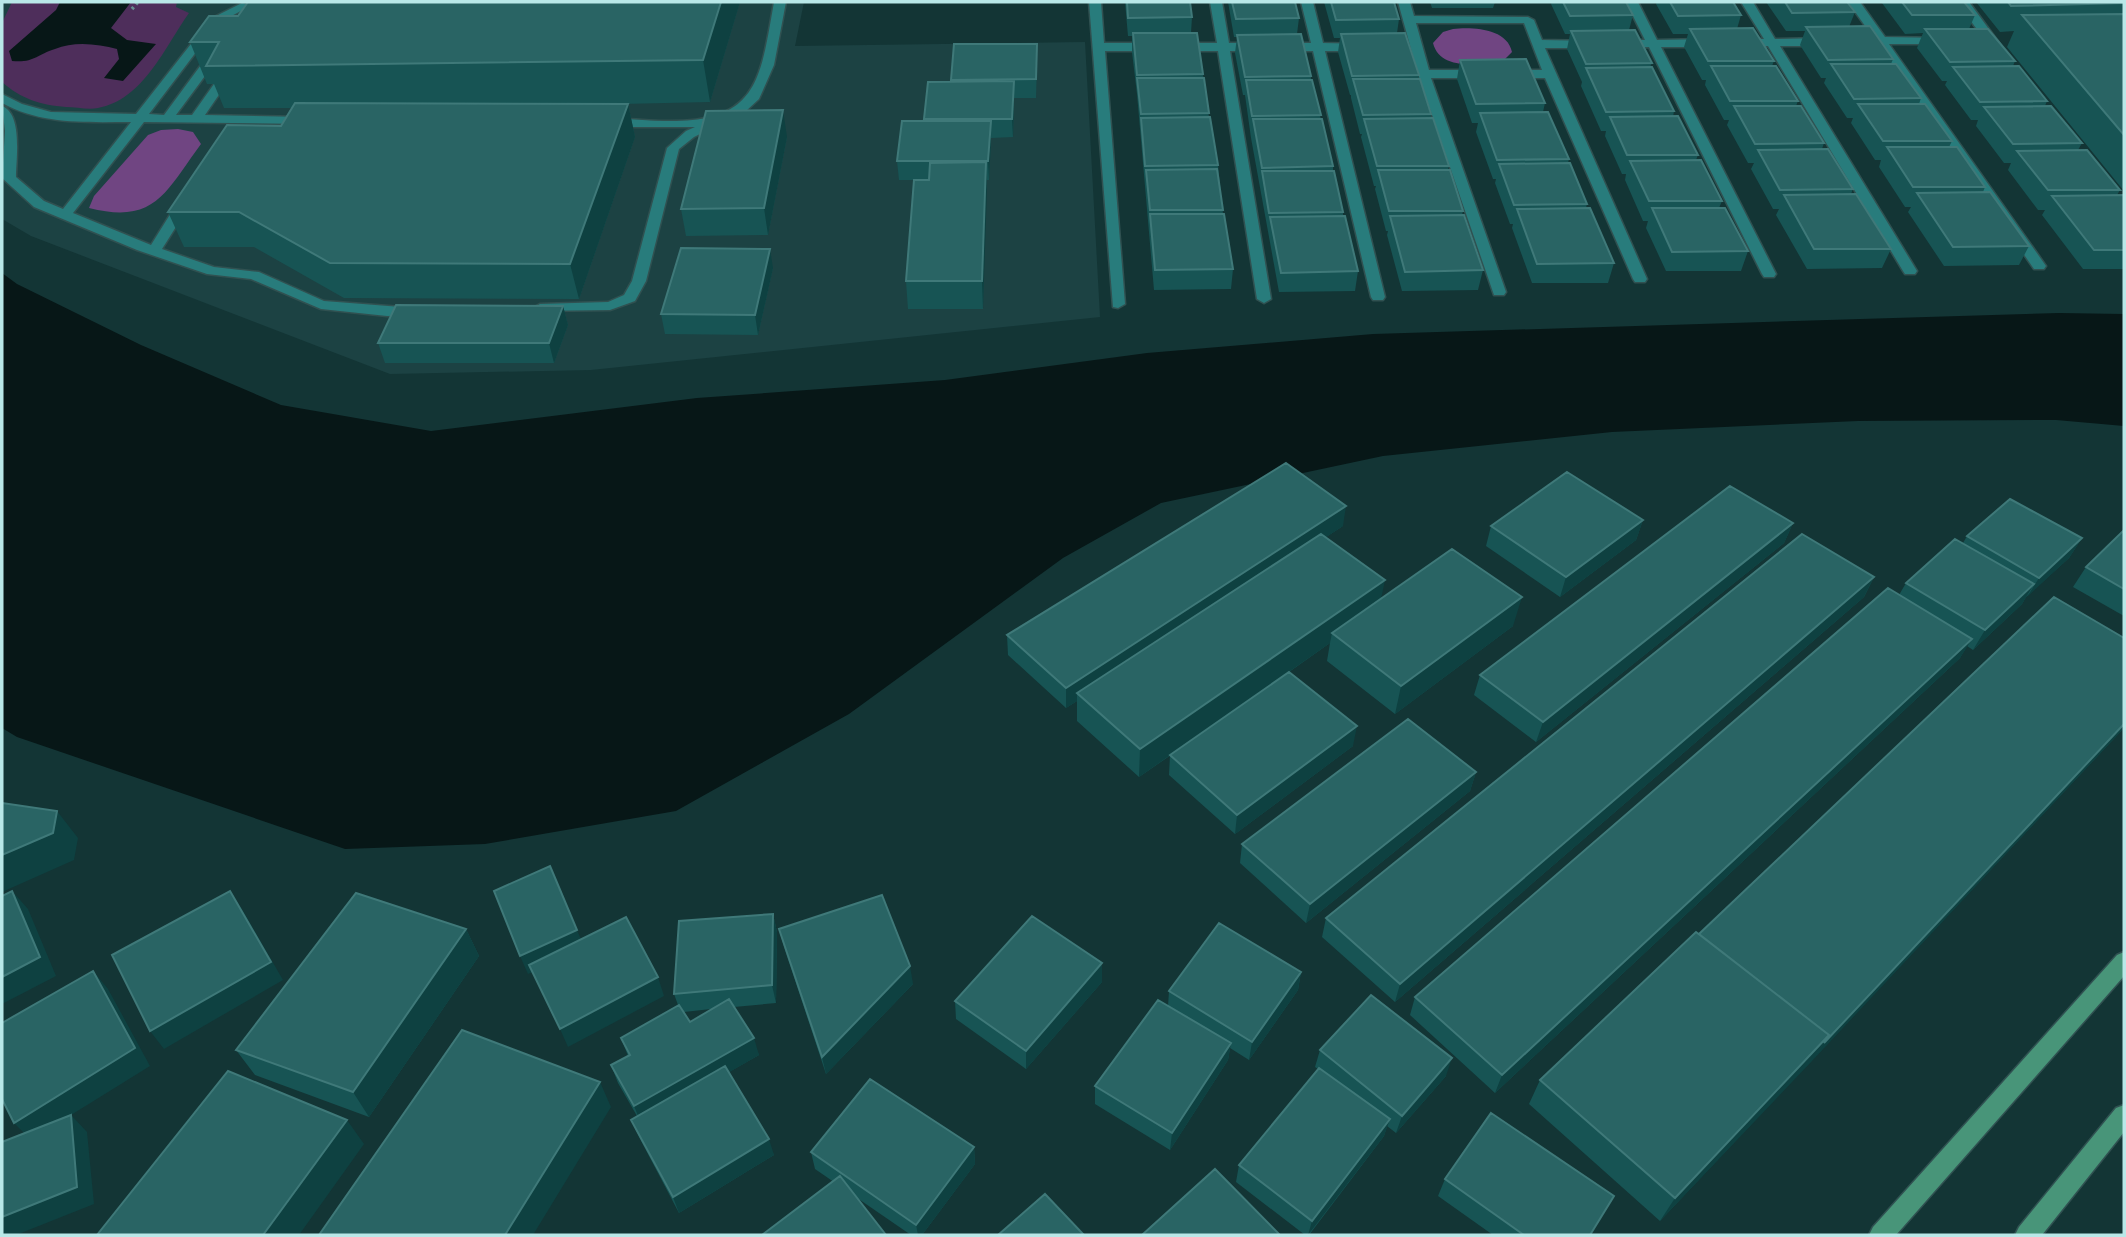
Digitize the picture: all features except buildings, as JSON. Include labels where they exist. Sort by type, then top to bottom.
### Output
[{"type":"street","points":[[527,308],[610,306],[630,298],[639,281],[673,148],[690,134],[732,116],[756,95],[772,47],[780,2]]},
{"type":"street","points":[[1095,2],[1118,304]]},
{"type":"street","points":[[1216,2],[1264,299]]},
{"type":"street","points":[[1307,2],[1378,296]]},
{"type":"street","points":[[1404,2],[1409,19],[1411,48],[1424,74],[1499,292]]},
{"type":"street","points":[[1632,2],[1769,274]]},
{"type":"street","points":[[1747,2],[1910,271]]},
{"type":"street","points":[[1854,2],[2039,266]]},
{"type":"street","points":[[1963,2],[1983,40],[2007,61]]},
{"type":"street","points":[[247,4],[253,21]]},
{"type":"street","points":[[233,25],[247,4]]},
{"type":"street","points":[[65,215],[202,37],[220,18],[247,4]]},
{"type":"street","points":[[1409,19],[1526,15],[1549,74],[1640,279]]},
{"type":"street","points":[[167,119],[226,37]]},
{"type":"street","points":[[1537,44],[1949,40]]},
{"type":"street","points":[[1097,47],[1380,47]]},
{"type":"street","points":[[196,119],[239,56]]},
{"type":"street","points":[[1424,74],[1549,74]]},
{"type":"street","points":[[2,98],[18,108],[67,118],[196,119],[233,126],[325,121]]},
{"type":"street","points":[[2,110],[10,131],[9,177],[38,204],[153,251],[212,271],[254,275],[321,304],[387,312],[429,311]]},
{"type":"street","points":[[600,123],[696,124],[732,116]]},
{"type":"street","points":[[153,251],[195,186]]},
{"type":"street","points":[[1881,1235],[2124,961]]},
{"type":"street","points":[[2027,1235],[2124,1115]]},
{"type":"path","points":[[132,9],[138,2]]},
{"type":"shaded area","points":[[2,2],[804,2],[795,46],[1085,42],[1100,317],[591,370],[390,374],[31,236],[2,219]]},
{"type":"shaded area","points":[[12,2],[177,2],[176,7],[189,13],[162,56],[128,95],[114,103],[86,109],[40,103],[16,93],[2,82],[2,23]]},
{"type":"shaded area","points":[[60,2],[131,2],[111,28],[127,40],[156,44],[123,81],[104,78],[119,59],[117,49],[102,46],[62,46],[30,60],[12,61],[9,51],[56,10]]},
{"type":"shaded area","points":[[1453,29],[1479,29],[1496,34],[1509,44],[1512,52],[1501,63],[1452,62],[1437,52],[1433,43],[1443,32]]},
{"type":"shaded area","points":[[161,130],[193,132],[201,144],[157,200],[145,208],[130,212],[89,208],[94,196],[148,135]]},
{"type":"shaded area","points":[[2,273],[17,284],[141,345],[281,405],[431,431],[697,398],[945,380],[1147,353],[1373,334],[2059,313],[2124,314],[2124,426],[2056,420],[1858,421],[1612,432],[1383,456],[1161,503],[1063,558],[849,714],[676,811],[485,844],[345,849],[17,737],[2,728]]}]
